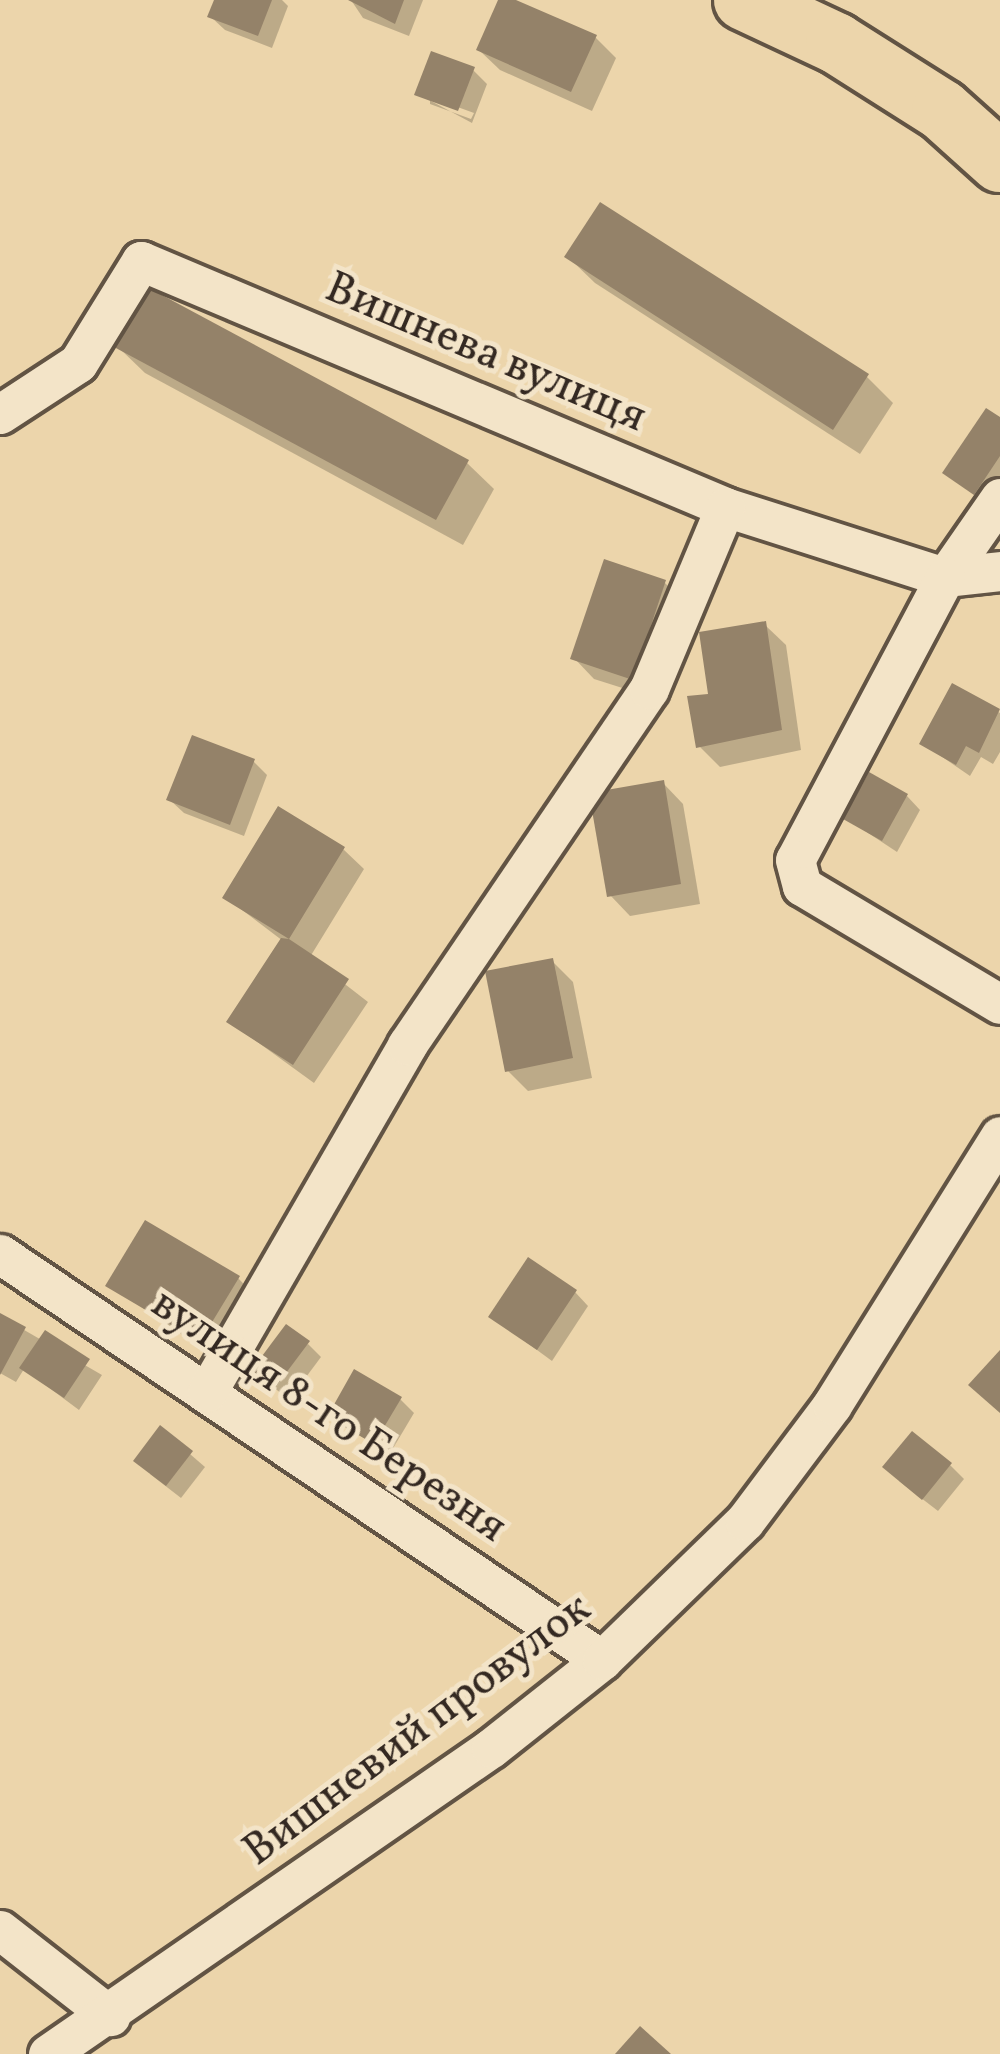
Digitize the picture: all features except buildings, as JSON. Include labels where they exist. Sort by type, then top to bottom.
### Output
[{"type":"main road","points":[[744,0],[836,43],[942,110],[1000,161]]},
{"type":"street","name":"Вишнева вулиця","points":[[0,414],[78,363],[141,261],[725,507],[945,577],[1000,571]]},
{"type":"street","points":[[1000,498],[945,577],[795,860],[802,886],[1000,1004]]},
{"type":"street","points":[[207,1392],[407,1045],[649,689],[725,507]]},
{"type":"street","name":"Вишневий провулок","points":[[48,2054],[110,2016],[491,1748],[602,1660],[757,1504],[832,1405],[1000,1136]]},
{"type":"street","name":"вулиця 8-го Березня","points":[[0,1254],[602,1660]]},
{"type":"street","points":[[0,1930],[110,2016]]}]
